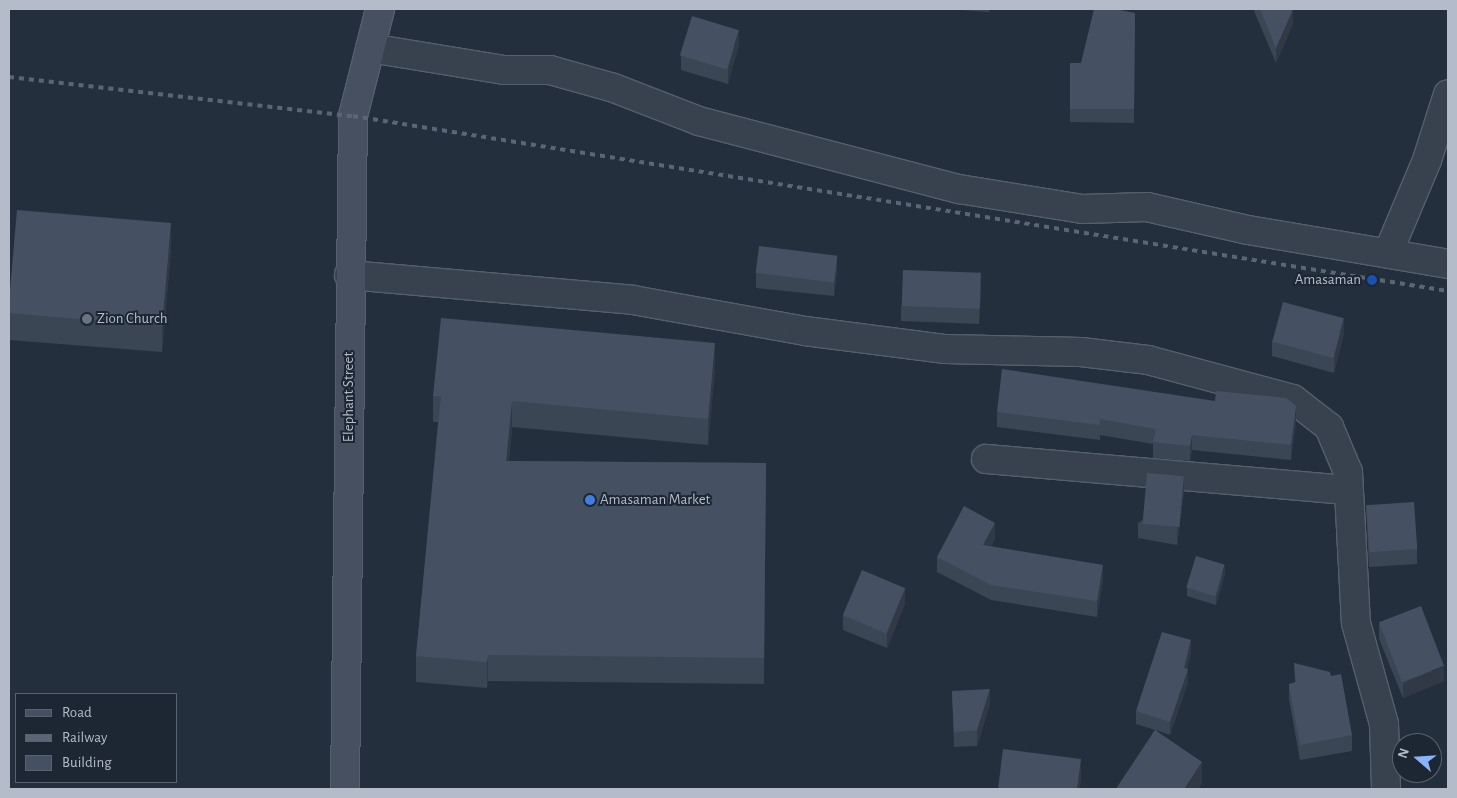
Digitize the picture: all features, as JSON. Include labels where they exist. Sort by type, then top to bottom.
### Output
[{"type":"main road","name":"Elephant Street","points":[[345,789],[349,600],[349,275],[353,116],[380,9]]},
{"type":"street","points":[[370,48],[504,70],[550,70],[614,88],[699,121],[959,190],[1082,209],[1146,207],[1248,230],[1448,264]]},
{"type":"street","points":[[1388,253],[1427,160],[1448,94]]},
{"type":"street","points":[[349,275],[633,300],[805,331],[946,349],[1081,352],[1148,360],[1293,399],[1329,427],[1348,472],[1356,623],[1384,724],[1386,789]]},
{"type":"street","points":[[986,459],[1348,490]]},
{"type":"building","points":[[1094,9],[1115,9],[1135,13],[1134,109],[1070,109],[1070,63],[1081,63]]},
{"type":"building","points":[[1260,9],[1293,9],[1276,48]]},
{"type":"building","points":[[692,16],[739,30],[727,70],[680,55]]},
{"type":"building","points":[[17,210],[171,223],[162,326],[9,313]]},
{"type":"building","points":[[759,246],[837,256],[834,282],[756,273]]},
{"type":"building","points":[[903,270],[981,273],[980,309],[902,306]]},
{"type":"building","points":[[1283,302],[1344,318],[1333,358],[1272,342]]},
{"type":"building","points":[[441,318],[715,343],[708,419],[512,401],[506,461],[766,463],[764,658],[488,655],[487,662],[416,656],[441,396],[433,396]]},
{"type":"building","points":[[1002,369],[1215,401],[1216,391],[1286,398],[1296,406],[1291,445],[1192,435],[1190,446],[1153,442],[1156,429],[1100,419],[1100,425],[997,412]]},
{"type":"building","points":[[1147,473],[1184,476],[1179,527],[1143,524]]},
{"type":"building","points":[[1414,502],[1417,549],[1369,552],[1366,505]]},
{"type":"building","points":[[964,506],[995,523],[983,545],[1103,565],[1097,601],[991,585],[937,557]]},
{"type":"building","points":[[1196,556],[1225,565],[1215,596],[1186,588]]},
{"type":"building","points":[[862,570],[905,588],[886,633],[843,615]]},
{"type":"building","points":[[1421,606],[1444,666],[1402,682],[1379,622]]},
{"type":"building","points":[[1162,632],[1191,640],[1184,668],[1188,669],[1170,722],[1136,711]]},
{"type":"building","points":[[1294,663],[1330,672],[1331,676],[1341,674],[1352,735],[1300,745],[1289,684],[1296,682]]},
{"type":"building","points":[[990,689],[977,730],[954,732],[952,691]]},
{"type":"building","points":[[1155,730],[1202,762],[1184,789],[1116,789]]},
{"type":"building","points":[[1003,749],[1081,759],[1077,789],[998,789]]},
{"type":"railway","points":[[9,77],[353,116],[1448,291]]},
{"type":"place","name":"Amasaman","points":[[1372,280]]},
{"type":"place","name":"Zion Church","points":[[87,319]]},
{"type":"place","name":"Amasaman Market","points":[[590,500]]}]
